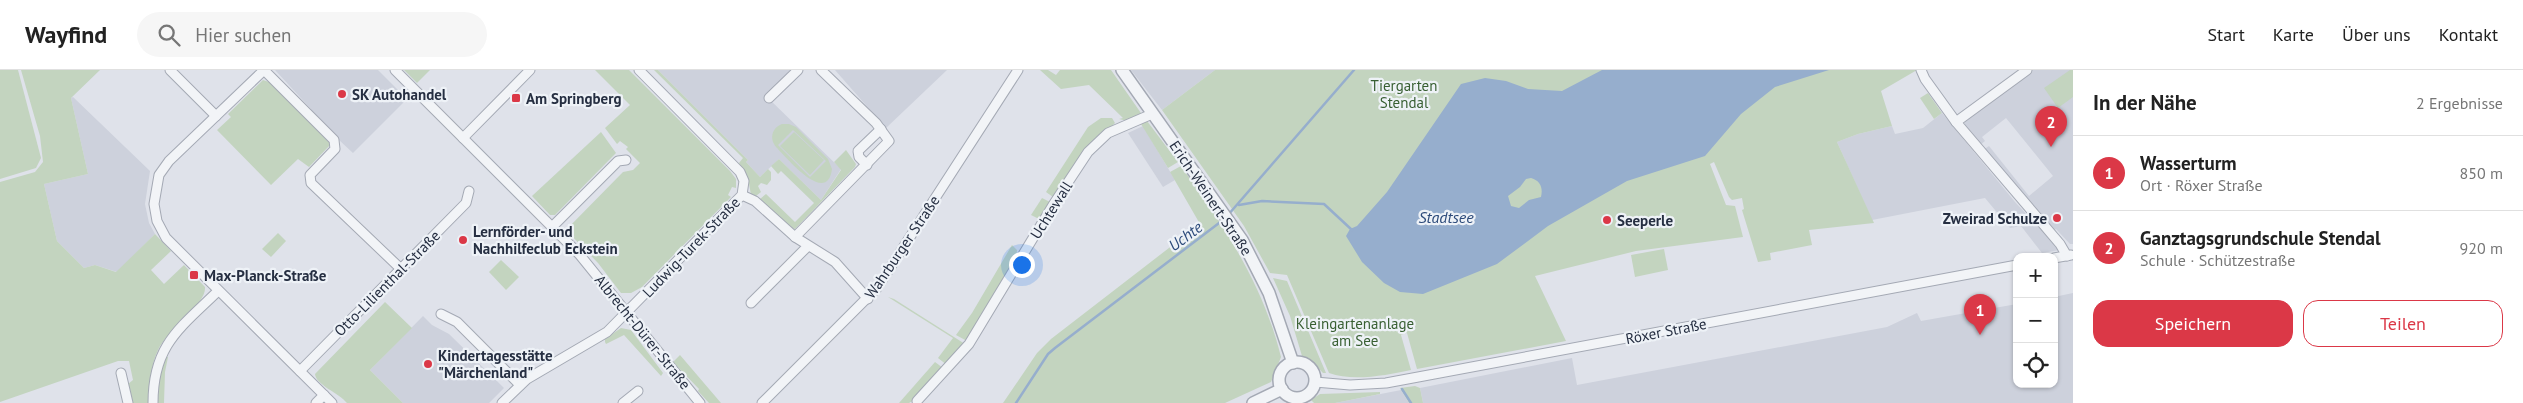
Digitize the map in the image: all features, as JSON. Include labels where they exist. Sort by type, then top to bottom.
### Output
[{"type":"street","points":[[170,70],[216,116]]},
{"type":"street","points":[[332,403],[166,238],[157,221],[154,204],[156,185],[163,168],[264,70],[334,140],[335,149],[310,174],[311,183],[401,269]]},
{"type":"street","name":"Albrecht-Dürer-Straße","points":[[395,70],[601,278],[700,403]]},
{"type":"street","points":[[463,138],[530,70]]},
{"type":"street","name":"Ludwig-Turek-Straße","points":[[502,403],[520,385],[551,364],[600,336],[627,313],[742,195],[744,181],[740,172],[638,70]]},
{"type":"street","points":[[769,98],[798,70]]},
{"type":"street","points":[[795,237],[889,141],[881,129],[821,70]]},
{"type":"street","name":"Wahrburger Straße","points":[[762,403],[868,299],[884,279],[1018,70]]},
{"type":"street","name":"Erich-Weinert-Straße","points":[[1122,70],[1230,221],[1269,294],[1283,329],[1293,364]]},
{"type":"street","points":[[1921,70],[1925,79],[1956,122],[2070,256]]},
{"type":"street","points":[[1956,122],[2027,70]]},
{"type":"street","name":"Uchtewall","points":[[917,401],[969,344],[1053,205],[1088,152],[1108,133],[1152,114]]},
{"type":"street","points":[[867,165],[859,157],[858,151],[881,129]]},
{"type":"street","points":[[552,227],[618,161],[626,160]]},
{"type":"street","name":"Otto-Lilienthal-Straße","points":[[300,371],[466,203],[469,191]]},
{"type":"street","points":[[742,195],[755,201],[795,237],[835,262],[868,299]]},
{"type":"street","points":[[751,304],[808,246]]},
{"type":"street","name":"Röxer Straße","points":[[1315,382],[1350,385],[1386,383],[2013,266]]},
{"type":"street","points":[[152,403],[156,368],[165,347],[174,335],[218,291]]},
{"type":"street","points":[[441,314],[457,322],[520,385]]},
{"type":"street","points":[[1300,363],[1309,367],[1315,382],[1309,393],[1301,398],[1288,396],[1282,388],[1281,373],[1293,364],[1300,363]]},
{"type":"street","points":[[122,373],[128,403]]},
{"type":"street","points":[[1253,403],[1282,388]]},
{"type":"street","points":[[623,403],[638,391]]},
{"type":"street","points":[[316,403],[324,395]]},
{"type":"shaded area","points":[[275,70],[378,70],[407,99],[353,153],[309,112],[311,109]]},
{"type":"shaded area","points":[[658,70],[793,70],[767,97],[841,169],[821,200],[779,159],[760,177],[746,162],[748,160]]},
{"type":"shaded area","points":[[835,70],[947,70],[886,128]]},
{"type":"shaded area","points":[[1131,70],[1215,70],[1162,110]]},
{"type":"shaded area","points":[[2033,70],[2073,70],[2073,244],[2070,244],[2056,229],[2053,231],[1983,150],[1989,146],[2029,196],[2053,176],[2006,118],[1982,137],[1985,141],[1979,146],[1965,127],[1965,122]]},
{"type":"shaded area","points":[[73,97],[150,171],[145,204],[149,223],[155,234],[117,272],[95,265],[84,268],[57,241],[44,184],[88,174],[71,98]]},
{"type":"shaded area","points":[[1942,113],[2015,202],[2060,250],[2042,253],[2021,226],[2010,228],[1985,198],[1872,220],[1837,142],[1858,134],[1892,126],[1895,134],[1923,128]]},
{"type":"shaded area","points":[[1143,126],[1175,180],[1163,187],[1128,133]]},
{"type":"shaded area","points":[[2073,293],[2073,403],[1423,403],[1420,388],[1572,358],[1577,385],[1887,327],[1917,313],[1921,321],[2013,305],[2013,388],[2058,388],[2058,296]]},
{"type":"shaded area","name":"Kindertagesstätte \"Märchenland\"","points":[[423,316],[432,325],[449,334],[504,388],[489,403],[403,403],[370,370]]},
{"type":"shaded area","points":[[1401,390],[1409,403],[1335,403]]},
{"type":"green space","points":[[0,70],[18,70],[41,158],[36,168],[0,179]]},
{"type":"green space","points":[[21,70],[100,70],[71,98],[88,174],[44,184],[57,241],[84,268],[95,265],[116,272],[155,234],[171,251],[151,270],[164,284],[184,265],[205,287],[200,301],[169,334],[155,356],[150,383],[149,403],[132,403],[128,384],[133,380],[129,361],[118,361],[0,402],[0,182],[35,172],[43,162],[40,136]]},
{"type":"green space","points":[[404,70],[430,70],[417,83]]},
{"type":"green space","points":[[595,70],[629,70],[736,179],[736,188],[732,187],[728,195],[731,197],[642,287],[631,293],[621,293],[598,263],[566,230],[623,172],[633,170],[640,163],[626,149],[628,147],[620,141],[617,144],[605,128],[630,105]]},
{"type":"green space","points":[[654,70],[658,70],[748,160],[746,162],[760,177],[768,169],[771,172],[771,180],[767,185],[761,183],[758,186],[761,192],[756,196],[751,195],[748,178],[739,163],[743,158]]},
{"type":"green space","points":[[1040,70],[1048,70],[1056,75],[1060,70],[1111,70],[1143,116],[1128,121],[1119,119],[1123,118],[1089,85],[1061,89]]},
{"type":"green space","points":[[1215,70],[1917,70],[1881,91],[1892,126],[1858,134],[1837,142],[1874,223],[1809,230],[1812,245],[1770,253],[1771,260],[1758,262],[1742,210],[1744,209],[1742,198],[1732,200],[1729,197],[1714,162],[1710,164],[1726,205],[1735,206],[1743,237],[1636,251],[1535,276],[1566,341],[1417,369],[1407,333],[1401,335],[1411,370],[1381,376],[1349,377],[1329,373],[1287,275],[1270,273],[1244,226],[1162,110]]},
{"type":"green space","points":[[2070,70],[2073,70],[2073,97],[2058,108],[2044,88]]},
{"type":"green space","points":[[263,80],[269,82],[331,144],[309,167],[298,159],[271,185],[217,130],[231,117],[228,114]]},
{"type":"green space","points":[[1928,93],[1942,113],[1934,119],[1920,98]]},
{"type":"green space","points":[[1101,118],[1112,118],[1115,123],[1076,162],[1053,197],[1046,192],[1088,127]]},
{"type":"green space","points":[[1147,121],[1178,162],[1168,168],[1141,124]]},
{"type":"green space","points":[[789,124],[796,127],[828,159],[832,169],[829,179],[823,183],[806,176],[776,147],[772,137],[774,131],[779,126]],"holes":[[[793,130],[826,161],[810,177],[778,145]]]},
{"type":"green space","points":[[601,132],[616,153],[555,215],[550,215],[532,196]]},
{"type":"green space","points":[[794,132],[824,160],[810,175],[780,146]]},
{"type":"green space","points":[[846,150],[856,164],[855,167],[795,229],[790,228],[760,199],[766,194],[795,222],[814,203],[781,171],[778,174],[771,166],[779,159],[821,200],[841,170],[834,162]]},
{"type":"green space","points":[[1181,166],[1227,234],[1253,280],[1264,305],[1281,357],[1271,382],[1225,403],[1003,403],[1037,353],[1051,339],[1200,224],[1170,172]]},
{"type":"green space","points":[[1042,198],[1050,202],[1039,219],[1031,215]]},
{"type":"green space","points":[[278,233],[286,241],[271,257],[262,249]]},
{"type":"green space","points":[[1012,245],[1017,250],[1016,260],[967,341],[956,335],[972,313]]},
{"type":"green space","points":[[1664,249],[1668,270],[1635,277],[1631,255]]},
{"type":"green space","points":[[501,260],[519,277],[506,290],[489,272]]},
{"type":"green space","points":[[1273,278],[1287,281],[1326,373],[1323,373],[1311,360],[1302,356],[1290,316]]},
{"type":"green space","points":[[888,297],[965,344],[947,365],[938,358],[953,338]]},
{"type":"green space","points":[[385,302],[412,328],[370,370],[403,403],[347,403],[319,382],[315,374]]},
{"type":"green space","points":[[621,328],[631,330],[663,373],[661,376],[624,335],[606,344],[605,339]]},
{"type":"green space","points":[[680,355],[721,403],[709,403],[698,391],[699,389],[673,362]]},
{"type":"green space","points":[[165,357],[168,357],[165,372],[164,403],[157,403],[159,376]]},
{"type":"green space","points":[[935,362],[943,368],[914,400],[909,403],[899,403]]},
{"type":"green space","points":[[1415,386],[1420,388],[1423,403],[1409,403],[1400,388]]},
{"type":"green space","points":[[1380,392],[1380,394],[1335,403],[1314,403],[1311,400],[1320,394]]},
{"type":"water","name":"Stadtsee","points":[[1602,70],[1829,70],[1775,87],[1741,114],[1705,156],[1627,181],[1548,226],[1497,264],[1423,294],[1400,292],[1384,283],[1362,262],[1346,236],[1350,229],[1357,226],[1387,192],[1461,84],[1485,78],[1506,81],[1528,89],[1562,91]],"holes":[[[1531,178],[1540,185],[1541,197],[1529,200],[1519,208],[1511,206],[1508,196],[1520,187],[1526,179]]]},
{"type":"waterway","name":"Uchte","points":[[1228,215],[1354,70]]},
{"type":"waterway","points":[[1239,205],[1262,201],[1324,204],[1352,230]]},
{"type":"waterway","name":"Uchte","points":[[1016,403],[1048,354],[1223,220]]},
{"type":"waterway","points":[[1402,389],[1411,403]]},
{"type":"place","name":"SK Autohandel","points":[[342,94]]},
{"type":"place","name":"Am Springberg","points":[[516,98]]},
{"type":"place","name":"Ganztagsgrundschule Stendal","points":[[2051,147]]},
{"type":"place","name":"Zweirad Schulze","points":[[2057,218]]},
{"type":"place","name":"Seeperle","points":[[1607,220]]},
{"type":"place","name":"Lernförder- und Nachhilfeclub Eckstein","points":[[463,240]]},
{"type":"place","name":"Max-Planck-Straße","points":[[194,275]]},
{"type":"place","name":"Wasserturm","points":[[1980,335]]},
{"type":"place","name":"Kindertagesstätte \"Märchenland\"","points":[[428,364]]},
{"type":"park label","name":"Tiergarten Stendal","points":[[1404,94]]},
{"type":"park label","name":"Kleingartenanlage am See","points":[[1355,332]]}]
